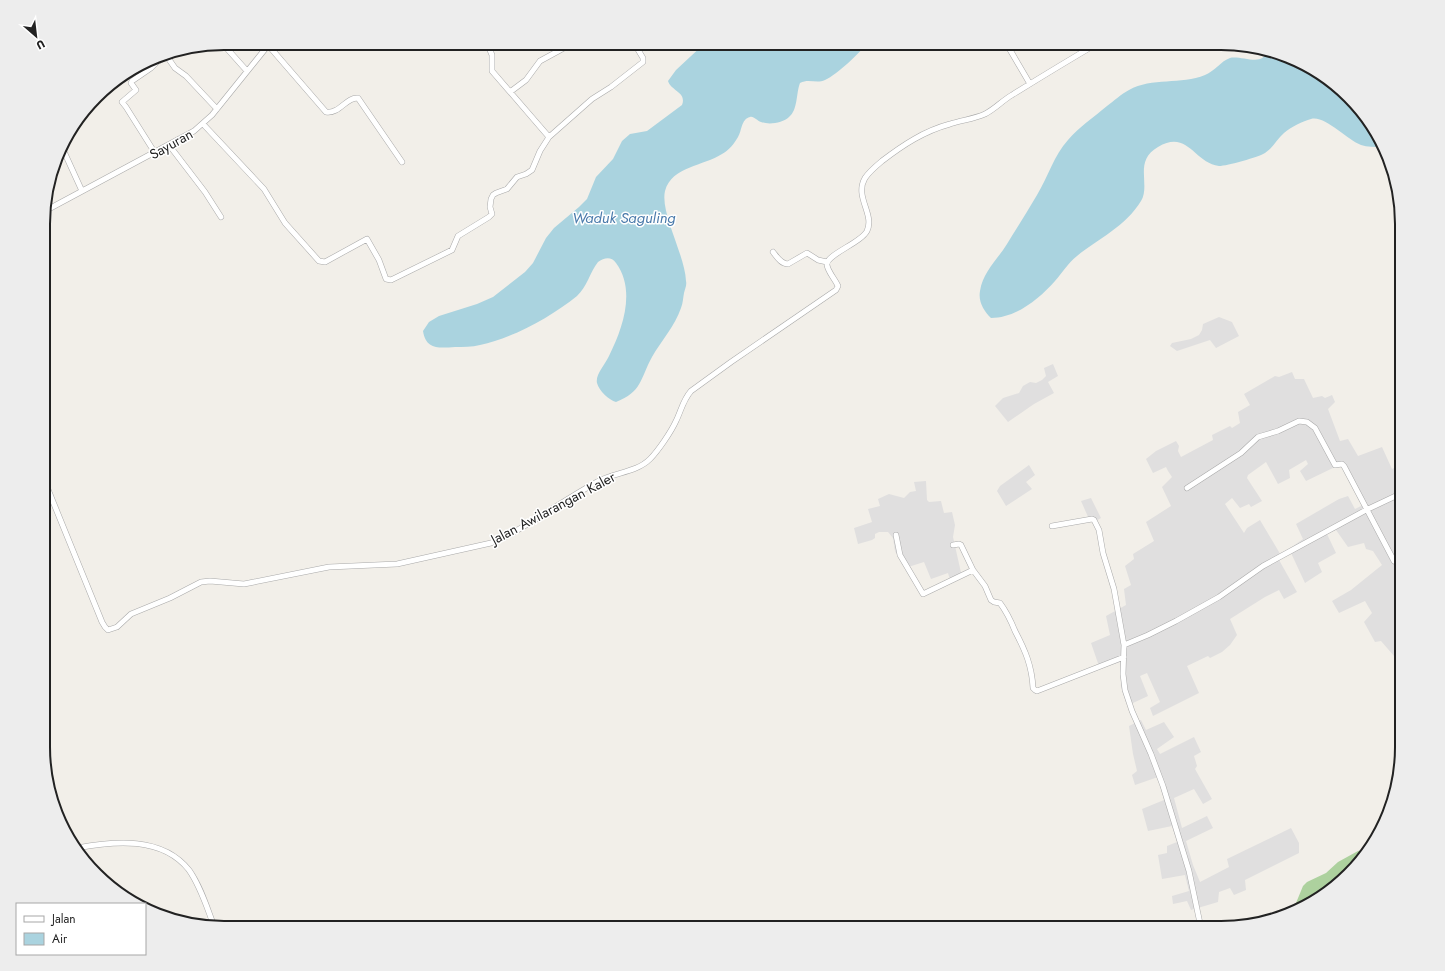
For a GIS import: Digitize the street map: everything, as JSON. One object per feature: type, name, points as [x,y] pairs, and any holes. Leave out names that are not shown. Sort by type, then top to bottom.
[{"type":"street","points":[[228,50],[247,71]]},
{"type":"street","name":"Sayuran","points":[[51,206],[155,153],[194,131],[217,109],[264,50]]},
{"type":"street","points":[[274,50],[326,112],[332,112],[352,99],[358,98],[402,162]]},
{"type":"street","points":[[490,50],[492,55],[492,71],[549,137]]},
{"type":"street","points":[[510,92],[526,80],[540,61],[556,50]]},
{"type":"street","points":[[203,124],[264,189],[285,223],[317,260],[325,262],[367,238],[379,260],[386,279],[391,280],[452,250],[458,236],[489,217],[492,214],[490,207],[493,196],[496,193],[507,189],[517,177],[532,170],[540,151],[549,137],[592,99],[611,87],[643,62],[643,58],[638,50]]},
{"type":"street","points":[[1010,50],[1030,84]]},
{"type":"street","points":[[773,252],[784,264],[788,264],[807,253],[818,260],[827,262],[829,258],[860,239],[867,231],[869,224],[862,195],[862,184],[866,176],[879,164],[916,137],[941,127],[986,113],[1005,99],[1086,50]]},
{"type":"street","points":[[169,59],[175,68],[186,76],[217,109]]},
{"type":"street","points":[[154,65],[132,81],[131,83],[136,90],[122,102],[155,153]]},
{"type":"street","points":[[169,145],[205,192],[221,217]]},
{"type":"street","points":[[65,154],[82,191]]},
{"type":"street","name":"Jalan Awilarangan Kaler","points":[[50,496],[104,627],[108,630],[117,627],[131,614],[170,598],[201,582],[210,581],[244,584],[329,567],[397,564],[491,543],[520,529],[598,481],[645,464],[652,457],[670,431],[686,396],[691,391],[836,290],[838,286],[827,266],[827,262]]},
{"type":"street","points":[[1187,488],[1241,453],[1258,437],[1278,431],[1299,421],[1303,421],[1315,428],[1335,465],[1342,464],[1344,466],[1366,510],[1395,562]]},
{"type":"street","points":[[1124,645],[1176,621],[1219,597],[1263,566],[1366,510],[1395,496]]},
{"type":"street","points":[[1052,526],[1092,519],[1099,530],[1103,553],[1114,589],[1124,645],[1125,690],[1132,711],[1163,786],[1189,871],[1200,921]]},
{"type":"street","points":[[896,535],[899,552],[924,594],[974,570]]},
{"type":"street","points":[[953,545],[961,545],[974,570],[983,582],[991,600],[1000,603],[1009,617],[1025,650],[1031,667],[1033,688],[1035,690],[1037,691],[1124,657]]},
{"type":"street","points":[[81,847],[104,843],[129,842],[161,850],[177,859],[188,870],[199,889],[212,921]]},
{"type":"shaded area","points":[[1219,317],[1232,322],[1239,336],[1216,348],[1210,340],[1177,351],[1170,346],[1172,343],[1191,339],[1199,335],[1203,324]]},
{"type":"shaded area","points":[[1053,364],[1058,376],[1048,382],[1054,393],[1034,404],[1008,422],[995,406],[1003,398],[1019,393],[1023,386],[1030,382],[1036,383],[1042,380],[1046,376],[1044,368]]},
{"type":"shaded area","points":[[1292,372],[1295,379],[1304,379],[1313,398],[1322,396],[1325,398],[1332,395],[1335,402],[1328,409],[1340,441],[1348,439],[1358,456],[1382,447],[1392,469],[1395,468],[1395,656],[1381,641],[1375,642],[1364,622],[1372,613],[1365,601],[1339,613],[1332,601],[1351,590],[1382,565],[1373,551],[1366,549],[1364,543],[1348,547],[1336,530],[1327,534],[1336,553],[1318,563],[1322,572],[1305,583],[1289,549],[1303,539],[1296,524],[1339,499],[1348,496],[1355,509],[1363,505],[1342,466],[1335,467],[1306,481],[1300,471],[1308,464],[1306,460],[1289,470],[1290,478],[1278,484],[1266,462],[1248,475],[1247,478],[1262,501],[1251,507],[1249,504],[1240,508],[1232,498],[1225,504],[1244,533],[1247,528],[1260,520],[1279,552],[1281,558],[1279,560],[1297,592],[1284,599],[1279,590],[1230,619],[1237,635],[1230,645],[1222,652],[1210,658],[1208,656],[1187,666],[1199,693],[1153,716],[1150,708],[1160,702],[1147,673],[1140,676],[1148,696],[1133,703],[1126,702],[1121,687],[1120,662],[1100,669],[1091,643],[1110,635],[1106,616],[1126,605],[1124,589],[1131,585],[1125,566],[1134,559],[1133,554],[1154,541],[1146,522],[1171,506],[1162,487],[1172,477],[1166,467],[1153,473],[1146,459],[1156,451],[1176,441],[1179,446],[1178,451],[1181,457],[1213,440],[1212,435],[1230,426],[1232,428],[1240,423],[1238,412],[1250,405],[1244,394],[1275,376],[1279,377]]},
{"type":"shaded area","points":[[1029,465],[1035,475],[1026,482],[1032,489],[1006,506],[997,491],[1000,486]]},
{"type":"shaded area","points":[[926,481],[927,500],[929,502],[941,501],[944,513],[952,512],[955,525],[953,537],[962,577],[951,583],[948,573],[931,579],[924,562],[905,568],[895,551],[893,538],[888,532],[879,532],[875,534],[875,538],[872,540],[858,544],[854,528],[872,522],[868,509],[880,506],[878,499],[889,494],[904,498],[910,492],[916,491],[914,482]]},
{"type":"shaded area","points":[[1091,498],[1101,518],[1096,521],[1089,519],[1081,501]]},
{"type":"shaded area","points":[[1141,720],[1146,730],[1164,722],[1174,737],[1157,749],[1160,754],[1194,737],[1201,752],[1194,756],[1197,766],[1195,769],[1212,799],[1203,804],[1194,789],[1174,798],[1182,828],[1207,816],[1213,828],[1186,841],[1200,882],[1229,867],[1227,859],[1291,828],[1299,843],[1299,853],[1245,880],[1246,890],[1234,895],[1230,888],[1219,892],[1218,902],[1191,910],[1187,901],[1173,904],[1172,896],[1189,891],[1185,875],[1162,879],[1158,855],[1167,853],[1167,846],[1177,842],[1172,826],[1148,831],[1142,809],[1164,800],[1158,777],[1135,785],[1132,775],[1137,771],[1129,726]]},
{"type":"green space","points":[[1361,850],[1336,878],[1318,892],[1290,907],[1296,903],[1303,886],[1307,882],[1326,873],[1338,862]]},
{"type":"water","name":"Waduk Saguling","points":[[697,50],[862,50],[836,73],[825,80],[806,81],[800,83],[794,110],[786,119],[776,123],[764,123],[753,117],[747,118],[743,123],[736,140],[727,151],[715,158],[681,171],[674,176],[669,183],[665,191],[664,200],[669,222],[682,259],[685,271],[686,286],[682,304],[672,327],[652,357],[636,389],[631,394],[616,402],[605,395],[597,383],[599,373],[609,356],[619,333],[625,309],[625,285],[622,274],[612,259],[603,259],[598,262],[577,296],[556,312],[531,326],[493,342],[474,346],[444,348],[430,345],[427,342],[423,331],[429,322],[439,316],[477,304],[493,297],[525,272],[533,263],[546,238],[554,228],[587,199],[596,177],[613,159],[622,141],[630,134],[647,131],[682,105],[683,101],[681,94],[672,87],[668,81],[676,70]]},
{"type":"water","points":[[1264,55],[1277,59],[1318,79],[1336,93],[1352,109],[1366,127],[1377,147],[1361,145],[1329,124],[1317,119],[1311,119],[1297,124],[1284,133],[1268,151],[1262,155],[1223,166],[1210,164],[1184,144],[1177,142],[1168,143],[1158,147],[1146,159],[1144,166],[1144,195],[1128,218],[1074,259],[1049,288],[1034,301],[1009,315],[991,318],[984,309],[980,299],[980,291],[984,278],[1007,244],[1041,188],[1059,152],[1077,131],[1120,96],[1138,86],[1157,82],[1196,78],[1209,73],[1230,58],[1257,60]]}]
